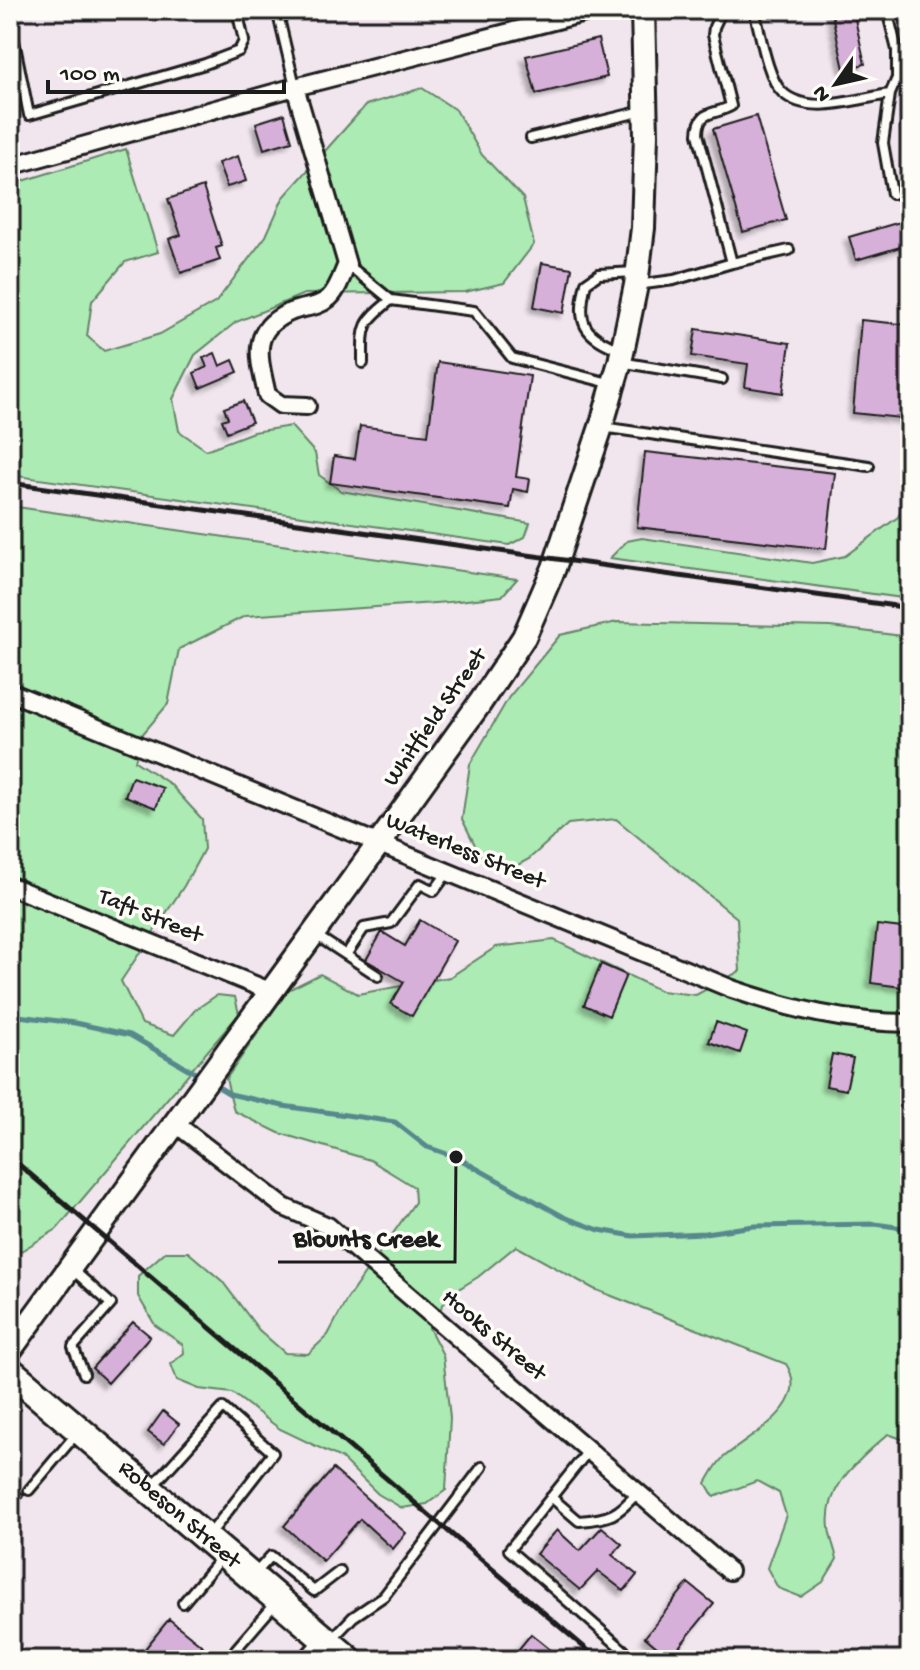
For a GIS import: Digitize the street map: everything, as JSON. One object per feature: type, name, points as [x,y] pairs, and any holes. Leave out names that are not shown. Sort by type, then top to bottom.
[{"type":"main road","name":"Whitfield Street","points":[[10,1350],[314,934],[524,637],[554,568],[601,427],[621,356],[637,279],[643,228],[643,10]]},
{"type":"main road","name":"Robeson Street","points":[[10,1371],[349,1660]]},
{"type":"street","points":[[10,166],[295,87],[596,10]]},
{"type":"street","points":[[295,87],[347,264],[332,295],[315,307],[288,313],[265,330],[257,352],[267,395],[281,405],[307,406]]},
{"type":"street","name":"Waterless Street","points":[[10,692],[732,989],[773,1003],[854,1020],[910,1023]]},
{"type":"street","name":"Taft Street","points":[[10,886],[272,992]]},
{"type":"street","name":"Hooks Street","points":[[176,1124],[284,1207],[328,1226],[729,1571]]},
{"type":"lane","points":[[10,21],[29,115],[205,64],[239,51],[244,41],[237,10]]},
{"type":"lane","points":[[277,10],[295,87]]},
{"type":"lane","points":[[722,10],[713,35],[731,106],[704,115],[698,123],[698,134],[732,263]]},
{"type":"lane","points":[[754,10],[773,78],[781,91],[794,99],[815,105],[890,94]]},
{"type":"lane","points":[[887,10],[897,50],[897,78],[890,94],[883,143],[892,194]]},
{"type":"lane","points":[[531,138],[645,110]]},
{"type":"lane","points":[[722,379],[621,356],[600,342],[583,324],[580,307],[586,283],[599,274],[674,280],[789,250]]},
{"type":"lane","points":[[347,264],[391,300],[474,311],[512,358],[613,384]]},
{"type":"lane","points":[[363,363],[363,327],[374,313],[391,300]]},
{"type":"lane","points":[[601,427],[869,466]]},
{"type":"lane","points":[[346,955],[364,928],[391,923],[420,884],[434,891],[449,871]]},
{"type":"lane","points":[[314,934],[378,976]]},
{"type":"lane","points":[[70,1267],[111,1304],[73,1347],[84,1374]]},
{"type":"lane","points":[[150,1490],[223,1408],[273,1453],[183,1603]]},
{"type":"lane","points":[[29,1490],[79,1430]]},
{"type":"lane","points":[[589,1450],[509,1550],[635,1660]]},
{"type":"lane","points":[[301,1660],[384,1596],[482,1467]]},
{"type":"lane","points":[[551,1497],[579,1521],[603,1519],[621,1511],[638,1492]]},
{"type":"lane","points":[[252,1577],[271,1556],[314,1591],[340,1571]]},
{"type":"lane","points":[[236,1649],[279,1600]]},
{"type":"green space","points":[[422,88],[456,110],[482,155],[523,198],[534,244],[504,283],[465,292],[304,294],[236,322],[195,355],[173,399],[179,431],[206,450],[253,432],[291,426],[315,453],[319,475],[341,491],[530,523],[525,537],[509,545],[10,475],[10,185],[126,149],[158,252],[125,262],[92,301],[87,336],[104,351],[160,334],[216,302],[266,236],[283,198],[366,105]]},
{"type":"green space","points":[[910,487],[910,599],[610,558],[627,541],[642,538],[812,563],[845,556],[898,517]]},
{"type":"green space","points":[[10,506],[517,579],[502,596],[245,616],[179,649],[168,704],[141,736],[135,761],[170,784],[202,819],[204,849],[184,886],[121,981],[142,1024],[174,1035],[195,1010],[217,995],[235,997],[239,1014],[57,1229],[21,1251],[10,1248]]},
{"type":"green space","points":[[617,622],[830,627],[910,637],[910,1442],[888,1434],[838,1486],[829,1513],[837,1559],[823,1582],[801,1597],[778,1588],[767,1568],[786,1515],[779,1493],[757,1481],[714,1497],[706,1483],[721,1460],[762,1429],[785,1406],[791,1393],[792,1379],[786,1364],[594,1289],[516,1246],[478,1277],[449,1295],[429,1328],[443,1355],[450,1418],[446,1490],[427,1504],[402,1508],[378,1494],[341,1458],[280,1429],[232,1393],[199,1389],[177,1380],[171,1364],[184,1353],[183,1345],[155,1325],[138,1296],[138,1276],[165,1252],[188,1252],[222,1281],[259,1330],[285,1353],[308,1354],[328,1335],[347,1299],[415,1202],[414,1187],[370,1160],[279,1133],[234,1111],[226,1079],[288,990],[320,974],[358,994],[450,977],[496,947],[554,940],[661,991],[696,995],[740,971],[737,918],[616,819],[568,824],[529,859],[505,872],[481,857],[462,819],[470,764],[509,697],[560,635]]},
{"type":"building","points":[[831,10],[853,10],[865,64],[844,69]]},
{"type":"building","points":[[598,39],[607,77],[536,94],[526,56]]},
{"type":"building","points":[[284,114],[292,141],[264,149],[256,123]]},
{"type":"building","points":[[756,116],[786,220],[743,232],[713,129]]},
{"type":"building","points":[[238,156],[246,181],[227,187],[218,163]]},
{"type":"building","points":[[203,187],[222,246],[216,248],[220,260],[181,273],[169,239],[181,235],[168,199]]},
{"type":"building","points":[[900,222],[907,245],[856,260],[849,237]]},
{"type":"building","points":[[542,263],[572,268],[564,313],[534,307]]},
{"type":"building","points":[[861,320],[910,325],[910,419],[853,413]]},
{"type":"building","points":[[696,329],[790,343],[783,393],[745,387],[748,364],[692,356]]},
{"type":"building","points":[[215,353],[220,366],[233,360],[238,372],[200,388],[194,373],[207,367],[203,358]]},
{"type":"building","points":[[438,362],[530,376],[516,477],[530,479],[528,492],[513,489],[510,508],[330,483],[334,456],[355,459],[360,426],[428,435]]},
{"type":"building","points":[[243,401],[252,422],[227,432],[222,420],[228,418],[224,408]]},
{"type":"building","points":[[645,452],[835,473],[826,549],[637,527]]},
{"type":"building","points":[[132,777],[163,788],[156,808],[125,796]]},
{"type":"building","points":[[420,920],[455,941],[412,1016],[391,1004],[404,982],[366,960],[382,932],[405,946]]},
{"type":"building","points":[[877,925],[910,929],[910,988],[871,983]]},
{"type":"building","points":[[601,964],[626,975],[609,1016],[584,1005]]},
{"type":"building","points":[[716,1022],[747,1033],[740,1053],[709,1042]]},
{"type":"building","points":[[832,1054],[853,1058],[846,1090],[826,1086]]},
{"type":"building","points":[[133,1322],[150,1336],[108,1383],[92,1368]]},
{"type":"building","points":[[163,1411],[179,1424],[164,1444],[148,1432]]},
{"type":"building","points":[[333,1469],[406,1533],[393,1549],[360,1519],[323,1561],[284,1526]]},
{"type":"building","points":[[10,1483],[24,1495],[10,1513]]},
{"type":"building","points":[[602,1527],[622,1544],[612,1555],[637,1575],[624,1591],[598,1571],[580,1590],[536,1554],[557,1530],[580,1551]]},
{"type":"building","points":[[688,1583],[714,1604],[670,1658],[645,1637]]},
{"type":"building","points":[[169,1619],[220,1660],[136,1660]]},
{"type":"building","points":[[531,1634],[563,1660],[510,1660]]},
{"type":"waterway","points":[[10,1015],[75,1023],[130,1035],[202,1077]]},
{"type":"waterway","points":[[210,1082],[230,1094],[283,1106],[395,1122],[427,1147],[456,1157],[564,1217],[599,1230],[633,1236],[705,1233],[754,1226],[875,1224],[910,1229]]},
{"type":"railway","points":[[10,483],[910,608]]},
{"type":"railway","points":[[10,1157],[599,1660]]},
{"type":"place","name":"Blounts Creek","points":[[456,1157]]}]
